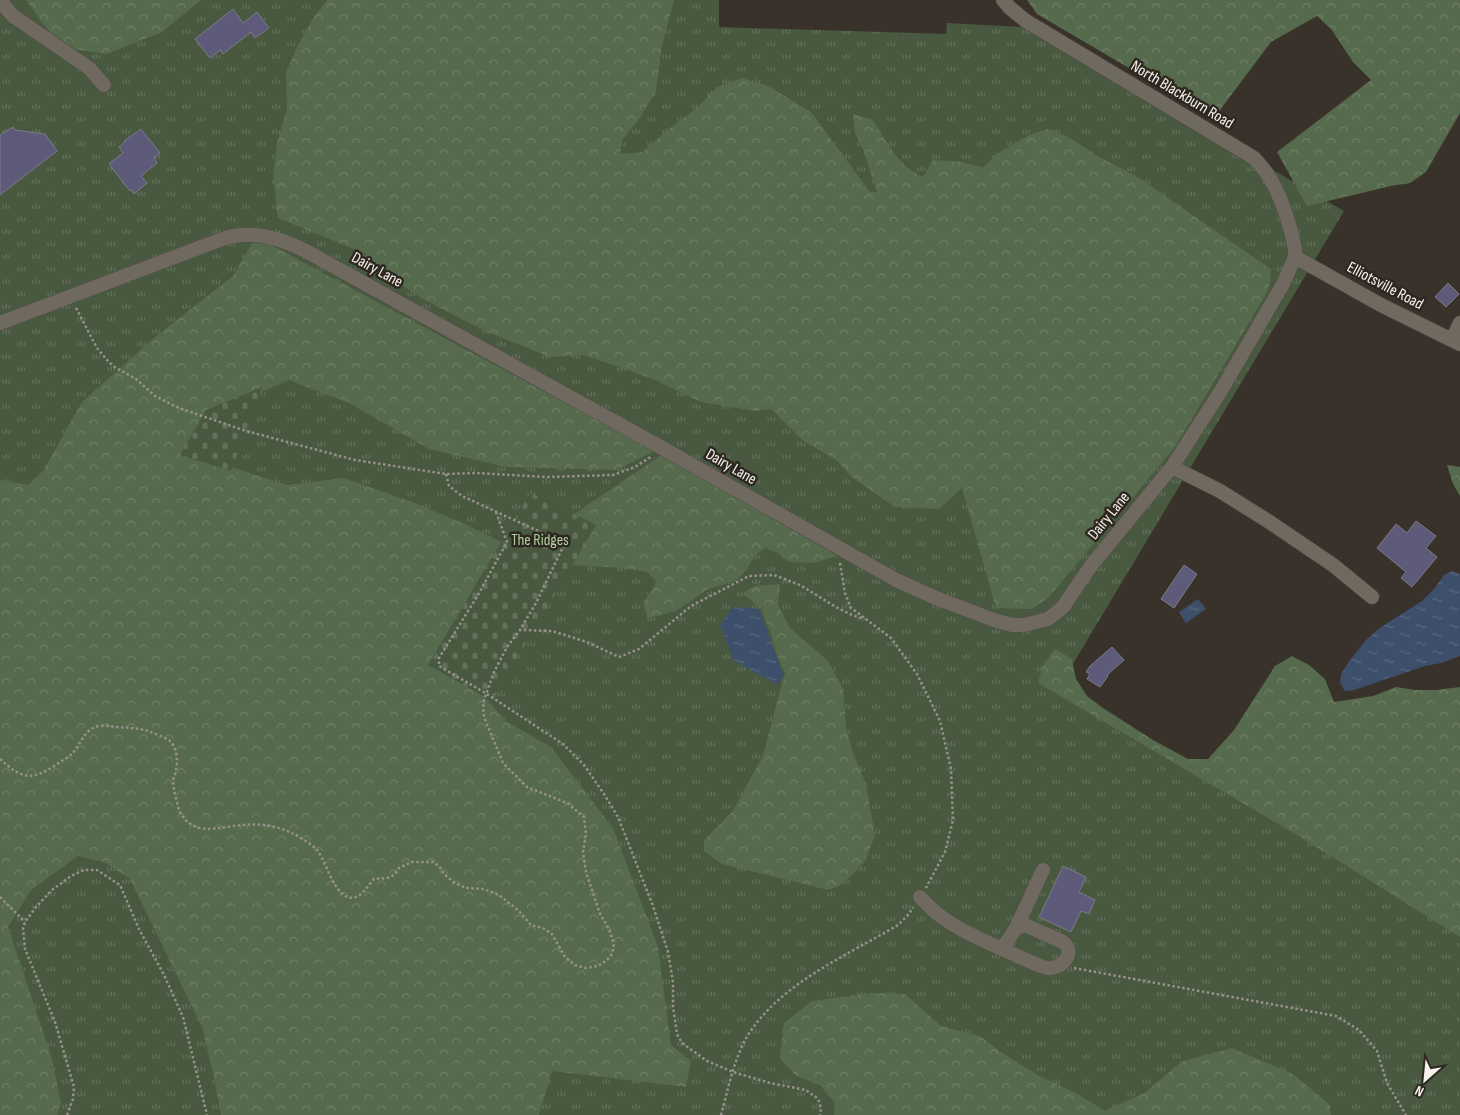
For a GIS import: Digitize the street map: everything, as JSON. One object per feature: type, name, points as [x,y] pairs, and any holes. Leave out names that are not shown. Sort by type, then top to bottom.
[{"type":"street","points":[[2,0],[13,16],[89,68],[104,85]]},
{"type":"street","name":"North Blackburn Road","points":[[1003,0],[1026,21],[1254,158],[1271,180],[1281,202],[1293,240],[1295,256]]},
{"type":"street","name":"Dairy Lane","points":[[0,323],[225,238],[239,234],[279,239],[304,250],[896,580],[970,611],[1012,625],[1024,625],[1052,616],[1063,607],[1090,568],[1172,467],[1222,389],[1283,284],[1295,256]]},
{"type":"street","name":"Elliotsville Road","points":[[1295,256],[1381,305],[1456,342]]},
{"type":"street","points":[[1456,342],[1460,323]]},
{"type":"street","points":[[1172,467],[1220,491],[1268,522],[1333,565],[1372,597]]},
{"type":"street","points":[[1002,949],[1016,928],[1042,870]]},
{"type":"street","points":[[920,897],[944,919],[968,933],[1046,968],[1058,966],[1067,958],[1069,951],[1066,945],[1025,925],[1016,928]]},
{"type":"path","points":[[71,297],[97,348],[113,366],[136,379],[155,396],[178,408],[246,431],[355,460],[446,474],[476,473],[546,477],[613,475],[634,467],[664,449]]},
{"type":"path","points":[[0,759],[20,773],[30,777],[42,774],[72,753],[94,727],[134,727],[150,731],[170,741],[174,749],[177,759],[173,782],[180,813],[191,825],[201,829],[212,829],[244,824],[268,825],[290,832],[317,850],[333,884],[343,895],[352,898],[359,896],[374,879],[387,878],[394,875],[399,868],[412,862],[433,862],[455,883],[466,888],[484,889],[499,895],[531,925],[543,928],[552,934],[565,957],[575,964],[586,968],[598,966],[612,954],[614,944],[609,929],[600,914],[586,872],[583,852],[586,834],[584,817],[567,803],[527,787],[503,763],[484,717],[483,703],[494,672],[507,647],[536,603],[562,549],[560,541],[462,496],[449,486],[446,474]]},
{"type":"path","points":[[496,512],[507,542],[478,595],[439,658],[439,666],[487,694],[563,744],[584,765],[604,794],[618,817],[653,906],[668,952],[677,1034],[682,1043],[707,1061],[733,1072],[770,1083],[806,1090],[819,1101],[820,1115]]},
{"type":"path","points":[[721,1115],[733,1072],[748,1036],[771,1006],[799,983],[898,925],[909,914],[945,852],[953,820],[951,769],[940,722],[917,674],[892,638],[851,608],[845,593],[837,548]]},
{"type":"path","points":[[520,630],[552,631],[587,642],[619,656],[638,648],[691,606],[748,576],[774,575],[800,585],[836,608],[864,619]]},
{"type":"path","points":[[67,1115],[73,1099],[74,1087],[55,1022],[25,949],[23,928],[36,907],[52,890],[71,876],[84,870],[97,870],[120,885],[139,929],[164,975],[183,1017],[207,1115]]},
{"type":"path","points":[[0,897],[25,922]]},
{"type":"path","points":[[1058,966],[1336,1016],[1358,1030],[1377,1051],[1387,1082],[1406,1115]]},
{"type":"green space","name":"The Ridges","points":[[0,0],[719,0],[719,27],[946,34],[947,23],[1025,27],[1344,211],[1058,689],[1460,927],[1460,1115],[0,1115]]},
{"type":"green space","points":[[26,0],[201,0],[162,32],[106,54],[60,47]]},
{"type":"green space","points":[[327,0],[674,0],[662,45],[656,91],[640,118],[622,140],[620,154],[643,152],[670,128],[697,108],[717,87],[742,78],[770,87],[811,112],[870,192],[877,192],[863,149],[855,133],[853,114],[873,120],[900,160],[923,177],[933,160],[963,162],[983,168],[995,155],[1029,135],[1048,129],[1067,136],[1101,158],[1136,176],[1271,269],[1269,289],[1175,447],[1048,598],[1032,609],[996,608],[962,488],[939,509],[895,507],[853,478],[836,460],[802,440],[771,409],[755,411],[701,402],[653,379],[584,355],[550,357],[485,331],[423,299],[382,272],[366,254],[278,218],[273,174],[277,143],[287,109],[286,73],[296,49],[314,17]]},
{"type":"green space","points":[[1027,0],[1460,0],[1460,113],[1426,172],[1410,183],[1307,206],[1277,152],[1371,80],[1353,62],[1331,29],[1317,16],[1271,42],[1214,118],[1037,14]]},
{"type":"green space","points":[[252,243],[271,245],[655,451],[616,470],[506,467],[429,449],[349,403],[289,380],[209,415],[187,453],[287,485],[344,478],[412,502],[465,524],[501,542],[428,665],[484,696],[506,721],[551,747],[613,828],[658,947],[671,1045],[691,1061],[686,1087],[552,1071],[539,1115],[221,1115],[202,1027],[130,879],[104,862],[78,856],[31,890],[8,927],[51,1055],[61,1103],[57,1115],[0,1115],[0,480],[28,485],[43,471],[82,402],[154,338],[233,276]]},
{"type":"green space","points":[[262,387],[231,471],[180,455],[206,410]]},
{"type":"green space","points":[[662,455],[838,556],[813,563],[790,562],[776,552],[765,548],[754,556],[748,568],[736,581],[708,589],[676,611],[648,618],[643,603],[652,591],[656,581],[647,572],[622,568],[572,565],[596,525],[574,514]]},
{"type":"green space","points":[[1447,465],[1460,467],[1460,496],[1453,484]]},
{"type":"green space","points":[[530,493],[596,525],[492,701],[429,665]]},
{"type":"green space","points":[[780,584],[778,605],[790,628],[827,660],[843,688],[846,727],[853,753],[866,784],[875,835],[866,860],[839,886],[828,890],[722,864],[704,851],[704,840],[732,812],[763,756],[785,674],[761,609],[743,593],[754,586]]},
{"type":"green space","points":[[1055,649],[1072,659],[1076,679],[1087,696],[1153,740],[1188,759],[1208,759],[1234,730],[1275,666],[1292,656],[1309,665],[1325,679],[1334,702],[1373,696],[1396,687],[1415,690],[1436,690],[1460,687],[1460,937],[1297,835],[1038,683],[1043,665]]},
{"type":"green space","points":[[872,993],[905,994],[941,1026],[980,1036],[1001,1052],[1041,1077],[1076,1093],[1105,1111],[1146,1092],[1181,1062],[1232,1048],[1293,1074],[1329,1104],[1331,1115],[834,1115],[835,1103],[820,1085],[795,1075],[780,1058],[784,1023],[812,1001]]},
{"type":"water","points":[[1452,571],[1460,574],[1460,656],[1354,690],[1345,691],[1340,683],[1341,674],[1366,640],[1378,629],[1422,601],[1444,575]]},
{"type":"water","points":[[1198,599],[1206,609],[1186,623],[1179,612]]},
{"type":"water","points":[[733,607],[759,609],[783,674],[778,685],[734,661],[720,625]]},
{"type":"building","points":[[233,9],[243,23],[257,12],[269,28],[255,38],[251,32],[223,54],[220,50],[210,58],[195,39]]},
{"type":"building","points":[[13,127],[15,130],[45,134],[57,151],[0,195],[0,135]]},
{"type":"building","points":[[141,129],[160,153],[154,158],[157,163],[141,176],[147,183],[134,194],[109,164],[123,153],[119,147],[124,141]]},
{"type":"building","points":[[1448,283],[1459,294],[1446,307],[1435,297]]},
{"type":"building","points":[[1416,521],[1436,536],[1426,548],[1437,557],[1412,587],[1401,578],[1406,572],[1377,548],[1396,524],[1407,533]]},
{"type":"building","points":[[1184,565],[1197,574],[1174,608],[1161,599]]},
{"type":"building","points":[[1112,647],[1124,660],[1107,675],[1100,687],[1087,679],[1090,674],[1086,672],[1090,666]]},
{"type":"building","points":[[1063,866],[1086,877],[1079,892],[1095,900],[1089,914],[1081,911],[1071,932],[1039,917]]}]
